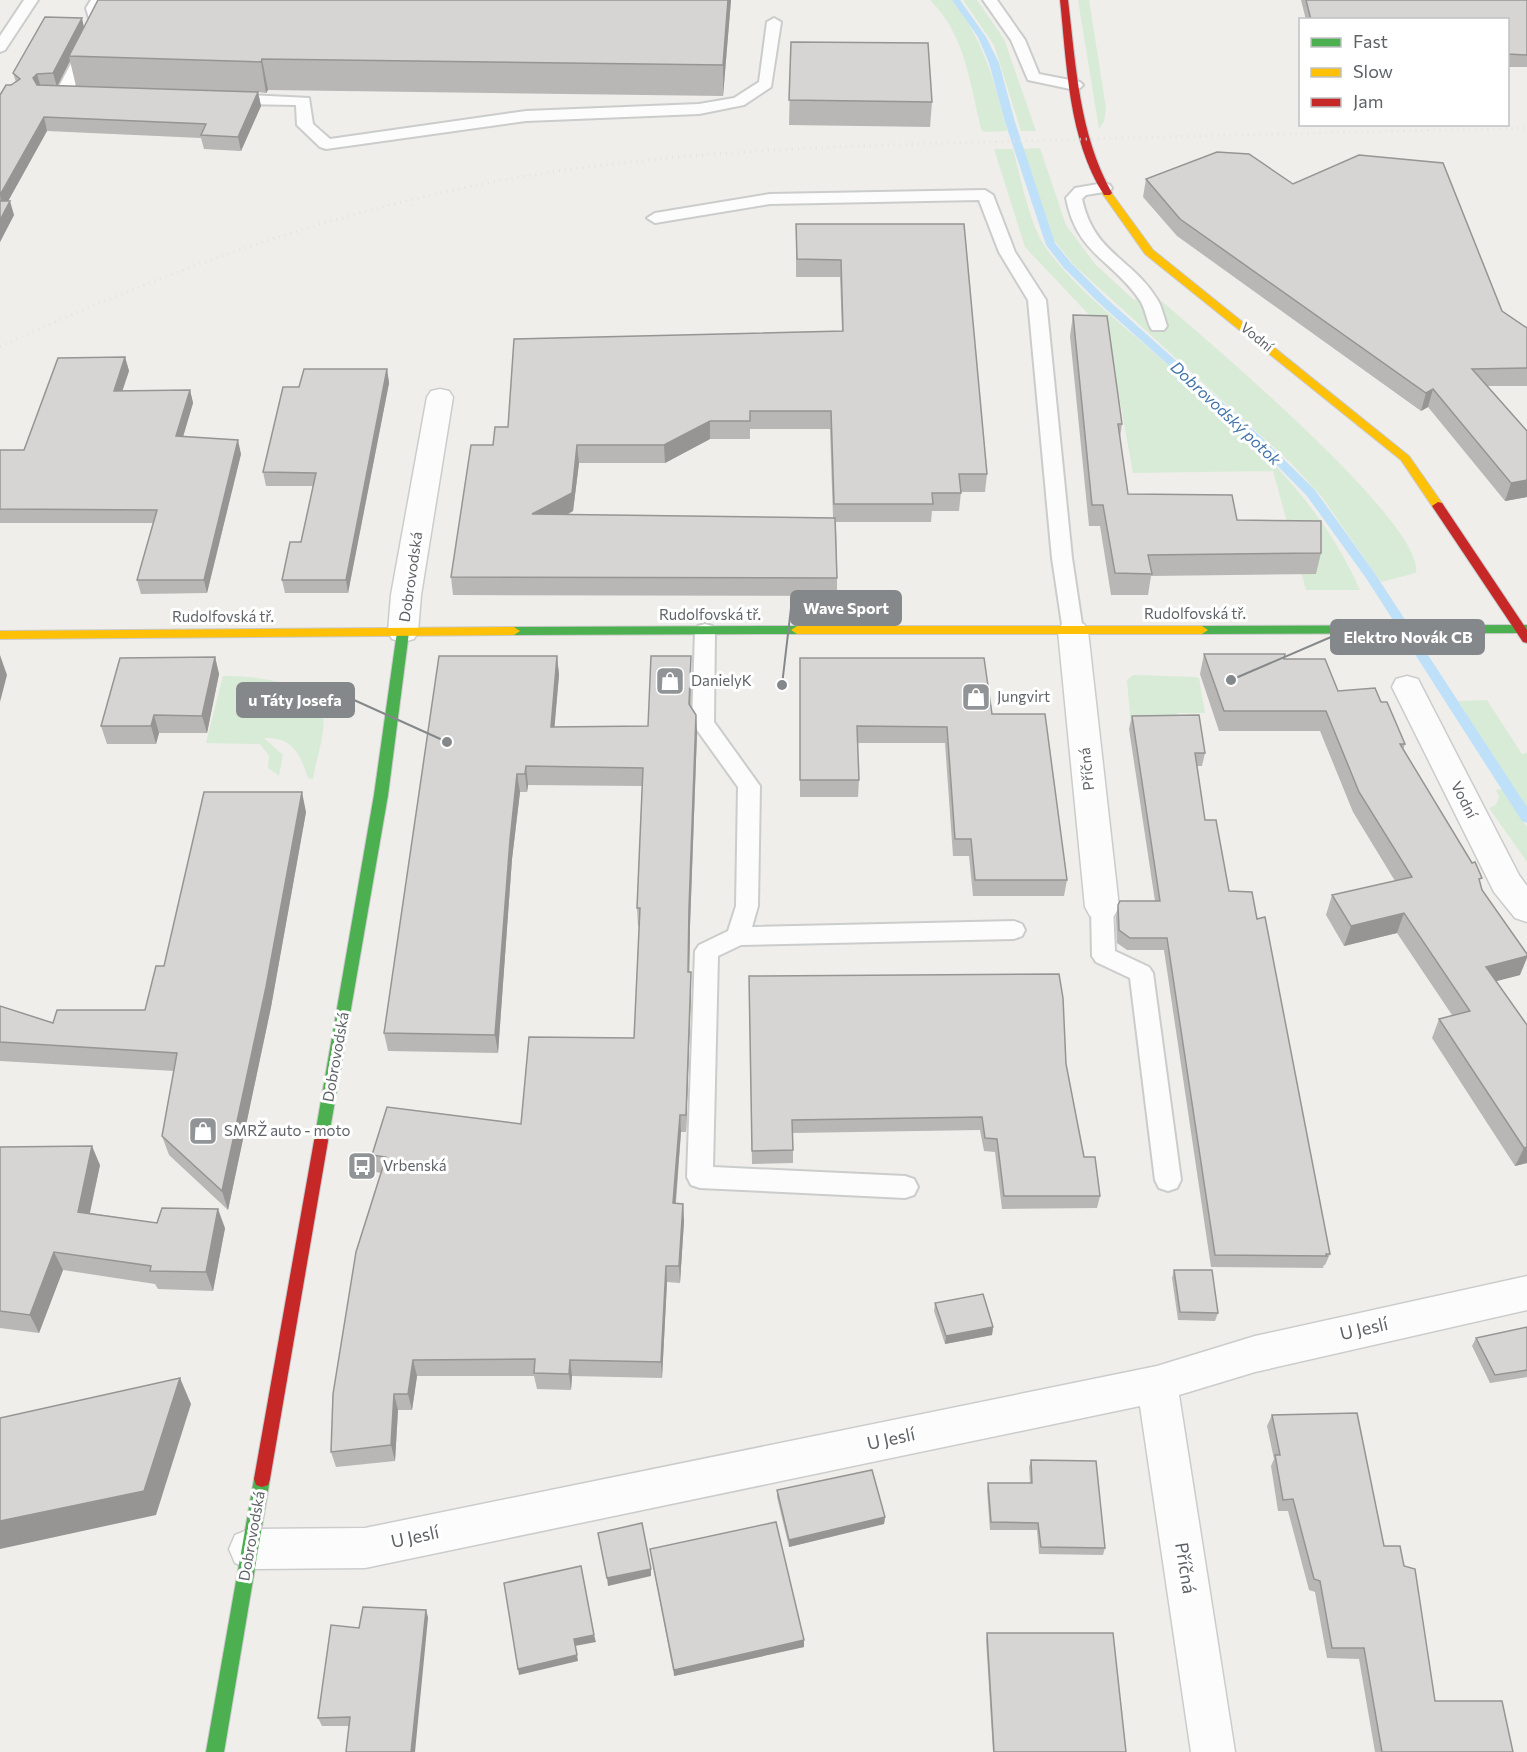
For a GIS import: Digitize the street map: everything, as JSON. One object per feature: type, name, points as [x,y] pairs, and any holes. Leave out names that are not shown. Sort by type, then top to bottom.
[{"type":"main road","name":"Vodní","points":[[1064,0],[1085,140],[1104,188],[1149,252],[1405,458],[1525,632]]},
{"type":"main road","name":"Rudolfovská tř.","points":[[0,635],[705,631],[1452,630],[1525,632]]},
{"type":"main road","name":"Dobrovodská","points":[[215,1752],[381,795],[403,632]]},
{"type":"street","name":"Dobrovodská","points":[[403,632],[406,595],[440,397]]},
{"type":"street","name":"Příčná","points":[[1073,631],[1102,906]]},
{"type":"street","name":"Vodní","points":[[1407,687],[1506,883],[1527,909]]},
{"type":"street","name":"U Jeslí","points":[[250,1549],[366,1548],[1157,1383],[1255,1354],[1527,1293]]},
{"type":"street","name":"Příčná","points":[[1157,1383],[1213,1752]]},
{"type":"lane","points":[[0,47],[31,0]]},
{"type":"lane","points":[[63,94],[98,25],[93,8],[98,0]]},
{"type":"lane","points":[[990,0],[1018,40],[1033,76],[1075,85]]},
{"type":"lane","points":[[212,98],[304,101],[305,125],[326,144],[526,116],[699,109],[739,102],[766,84],[774,22]]},
{"type":"lane","points":[[46,93],[86,95]]},
{"type":"lane","points":[[1104,188],[1081,191],[1074,198],[1076,214],[1097,249],[1147,297],[1158,326]]},
{"type":"lane","points":[[655,218],[770,200],[984,195],[1007,252],[1037,300],[1062,558],[1073,631]]},
{"type":"lane","points":[[705,631],[703,723],[749,786],[747,906],[738,936]]},
{"type":"lane","points":[[1102,906],[1104,956],[1141,973],[1168,1180]]},
{"type":"lane","points":[[905,1187],[700,1177],[707,951],[738,936],[1014,930]]},
{"type":"green space","points":[[930,0],[953,0],[964,16],[987,63],[1007,131],[984,132],[981,129],[959,44],[942,13]]},
{"type":"green space","points":[[963,0],[977,0],[1004,39],[1036,131],[1021,131],[994,45]]},
{"type":"green space","points":[[1078,0],[1089,0],[1106,108],[1104,121],[1099,129]]},
{"type":"green space","points":[[1040,148],[1066,225],[1095,264],[1134,300],[1151,293],[1313,436],[1387,516],[1410,549],[1416,573],[1381,582],[1322,497],[1291,463],[1074,265],[1054,240],[1022,149]]},
{"type":"green space","points":[[994,149],[1013,149],[1035,226],[1046,248],[1057,262],[1092,299],[1206,398],[1266,455],[1319,518],[1360,590],[1306,590],[1273,471],[1133,473],[1108,335],[1025,247]]},
{"type":"green space","points":[[1133,675],[1199,678],[1205,713],[1177,713],[1180,727],[1131,727],[1127,680]]},
{"type":"green space","points":[[223,676],[281,682],[309,694],[318,703],[324,722],[313,779],[308,778],[302,761],[294,749],[282,740],[264,738],[283,755],[279,776],[268,768],[269,756],[260,744],[206,743]]},
{"type":"green space","points":[[1487,700],[1522,754],[1527,753],[1527,808],[1458,701]]},
{"type":"green space","points":[[1502,789],[1527,827],[1527,862],[1489,808],[1496,805],[1499,797],[1496,790]]},
{"type":"building","points":[[98,0],[728,0],[723,65],[262,59],[261,62],[69,56]]},
{"type":"building","points":[[1306,0],[1527,0],[1527,55],[1509,54],[1509,18],[1310,18]]},
{"type":"building","points":[[45,17],[82,18],[53,73],[37,74],[33,78],[37,85],[258,92],[238,137],[201,135],[206,124],[44,117],[0,195],[0,95],[6,85],[11,85],[20,79],[13,73]]},
{"type":"building","points":[[791,42],[928,43],[932,102],[789,100]]},
{"type":"building","points":[[1217,152],[1249,154],[1293,184],[1359,155],[1443,163],[1502,311],[1527,328],[1527,368],[1472,369],[1527,431],[1527,480],[1511,483],[1433,389],[1426,393],[1180,219],[1146,179]]},
{"type":"building","points":[[0,201],[10,201],[0,220]]},
{"type":"building","points":[[796,224],[964,224],[987,474],[959,474],[961,493],[932,493],[933,504],[834,504],[831,411],[750,411],[750,421],[710,421],[664,445],[577,445],[572,493],[532,514],[835,518],[837,578],[451,577],[471,445],[493,445],[495,427],[508,427],[514,339],[843,331],[841,260],[797,259]]},
{"type":"building","points":[[1073,315],[1107,316],[1122,424],[1118,424],[1128,494],[1232,495],[1237,520],[1321,521],[1321,553],[1148,555],[1152,574],[1115,573],[1103,505],[1092,505]]},
{"type":"building","points":[[125,357],[114,391],[190,390],[176,436],[238,440],[204,580],[137,580],[157,510],[0,509],[0,450],[24,450],[58,358]]},
{"type":"building","points":[[304,369],[387,369],[346,580],[282,580],[290,542],[301,542],[316,473],[263,472],[283,387],[299,387]]},
{"type":"building","points":[[1204,654],[1285,654],[1284,659],[1325,659],[1338,691],[1375,688],[1381,702],[1387,702],[1405,744],[1400,744],[1472,863],[1475,862],[1482,878],[1479,879],[1482,890],[1527,954],[1527,956],[1486,967],[1527,1025],[1527,1147],[1524,1148],[1439,1019],[1470,1011],[1404,913],[1351,926],[1332,895],[1412,877],[1359,792],[1326,711],[1224,711]]},
{"type":"building","points":[[439,656],[557,656],[551,727],[648,726],[651,656],[691,656],[689,704],[696,715],[689,908],[688,972],[691,972],[686,1115],[680,1115],[673,1203],[683,1204],[679,1266],[666,1266],[661,1362],[570,1360],[569,1374],[534,1373],[535,1359],[413,1360],[408,1394],[394,1394],[391,1445],[331,1452],[333,1394],[356,1252],[386,1157],[372,1155],[387,1107],[521,1124],[529,1037],[634,1038],[643,768],[526,766],[525,774],[517,774],[495,1035],[384,1033]]},
{"type":"building","points":[[215,657],[202,716],[154,715],[151,726],[101,726],[120,658]]},
{"type":"building","points":[[800,658],[984,658],[992,714],[1045,714],[1067,880],[975,880],[971,839],[955,839],[947,727],[857,726],[859,780],[800,780]]},
{"type":"building","points":[[1199,715],[1205,753],[1195,753],[1205,820],[1216,820],[1229,891],[1252,892],[1257,919],[1265,917],[1330,1254],[1326,1254],[1327,1256],[1215,1255],[1167,938],[1130,938],[1119,930],[1118,905],[1120,901],[1160,901],[1132,716]]},
{"type":"building","points":[[204,792],[302,792],[266,987],[222,1191],[162,1136],[177,1053],[0,1042],[0,1006],[53,1023],[57,1010],[145,1010],[156,966],[164,966]]},
{"type":"building","points":[[1059,974],[1063,998],[1066,1064],[1084,1157],[1095,1157],[1100,1196],[1004,1196],[997,1139],[985,1138],[982,1117],[792,1120],[793,1150],[752,1151],[749,976]]},
{"type":"building","points":[[92,1146],[78,1212],[157,1223],[162,1208],[218,1209],[206,1272],[150,1271],[151,1266],[54,1252],[30,1315],[0,1311],[0,1147]]},
{"type":"building","points":[[1174,1270],[1212,1270],[1218,1313],[1180,1312]]},
{"type":"building","points":[[983,1294],[993,1327],[946,1336],[935,1303]]},
{"type":"building","points":[[1527,1327],[1527,1370],[1495,1375],[1476,1338]]},
{"type":"building","points":[[180,1378],[144,1491],[0,1521],[0,1418]]},
{"type":"building","points":[[1357,1413],[1384,1546],[1400,1546],[1404,1566],[1415,1569],[1435,1701],[1502,1701],[1513,1752],[1382,1752],[1364,1648],[1332,1648],[1320,1581],[1314,1579],[1293,1499],[1283,1500],[1275,1455],[1280,1455],[1272,1415]]},
{"type":"building","points":[[1031,1460],[1096,1461],[1105,1548],[1041,1547],[1038,1523],[991,1522],[988,1483],[1032,1483]]},
{"type":"building","points":[[872,1470],[885,1517],[789,1540],[777,1490]]},
{"type":"building","points":[[776,1522],[804,1640],[674,1670],[650,1549]]},
{"type":"building","points":[[642,1523],[651,1569],[607,1578],[598,1533]]},
{"type":"building","points":[[581,1566],[594,1635],[574,1639],[577,1655],[518,1669],[504,1583]]},
{"type":"building","points":[[363,1607],[426,1610],[411,1752],[346,1752],[350,1717],[318,1718],[331,1625],[359,1628]]},
{"type":"building","points":[[987,1633],[1113,1633],[1126,1752],[994,1752]]},
{"type":"waterway","name":"Dobrovodský potok","points":[[956,0],[982,37],[994,63],[1010,122],[1050,243],[1068,266],[1102,300],[1253,435],[1311,493],[1370,575],[1527,818]]},
{"type":"railway","points":[[0,347],[127,292],[192,267],[324,223],[458,189],[588,167],[710,154],[833,147],[1527,128]]},
{"type":"traffic: fast","points":[[1202,630],[1527,629]]},
{"type":"traffic: fast","points":[[514,631],[797,630]]},
{"type":"traffic: fast","points":[[321,1141],[381,795],[403,632]]},
{"type":"traffic: fast","points":[[215,1752],[262,1479]]},
{"type":"traffic: slow","points":[[1107,193],[1149,252],[1405,458],[1438,506]]},
{"type":"traffic: slow","points":[[797,630],[1202,630]]},
{"type":"traffic: slow","points":[[0,635],[514,631]]},
{"type":"traffic: jam","points":[[1064,0],[1072,73],[1081,126],[1096,174],[1107,193]]},
{"type":"traffic: jam","points":[[1438,506],[1527,639]]},
{"type":"traffic: jam","points":[[262,1479],[321,1141]]},
{"type":"place","name":"Elektro Novák CB","points":[[1231,680]]},
{"type":"place","name":"DanielyK","points":[[670,681]]},
{"type":"place","name":"Wave Sport","points":[[782,685]]},
{"type":"place","name":"Jungvirt","points":[[976,697]]},
{"type":"place","name":"u Táty Josefa","points":[[447,742]]},
{"type":"place","name":"SMRŽ auto - moto","points":[[203,1131]]},
{"type":"place","name":"Vrbenská","points":[[362,1166]]}]
